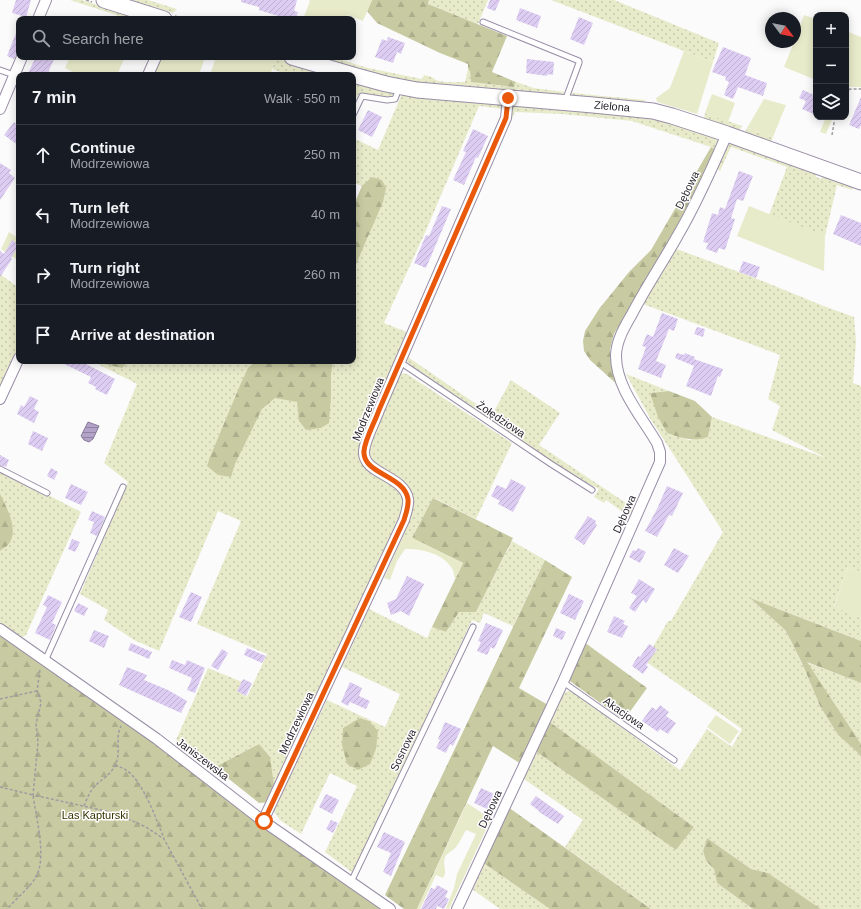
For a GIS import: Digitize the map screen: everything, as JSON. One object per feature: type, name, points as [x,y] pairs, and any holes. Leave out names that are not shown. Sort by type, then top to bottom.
[{"type":"street","points":[[39,16],[46,0]]},
{"type":"street","points":[[104,0],[155,16]]},
{"type":"street","points":[[0,109],[21,60]]},
{"type":"street","points":[[149,72],[155,60]]},
{"type":"street","name":"Zielona","points":[[302,60],[343,72]]},
{"type":"street","name":"Zielona","points":[[356,76],[417,90],[654,111],[727,134],[861,182]]},
{"type":"street","name":"Modrzewiowa","points":[[264,821],[404,520],[408,507],[406,493],[402,487],[393,480],[369,465],[365,459],[364,450],[379,410],[506,118],[508,98]]},
{"type":"street","name":"Dębowa","points":[[457,909],[563,682],[660,462],[660,452],[657,443],[627,394],[620,375],[616,356],[620,337],[643,292],[679,235],[727,134]]},
{"type":"street","points":[[0,399],[16,364]]},
{"type":"street","name":"Janiszewska","points":[[0,629],[157,739],[264,821],[390,909]]},
{"type":"lane","points":[[483,22],[579,61],[564,102]]},
{"type":"lane","points":[[0,70],[14,75]]},
{"type":"lane","points":[[356,109],[362,96],[388,100],[395,99],[399,87]]},
{"type":"lane","name":"Żołędziowa","points":[[400,362],[592,490]]},
{"type":"lane","points":[[0,469],[47,493]]},
{"type":"lane","points":[[44,660],[123,486]]},
{"type":"lane","name":"Sosnowa","points":[[351,882],[473,627]]},
{"type":"lane","name":"Akacjowa","points":[[563,682],[674,760]]},
{"type":"path","points":[[849,91],[861,89]]},
{"type":"path","points":[[832,135],[834,120]]},
{"type":"path","points":[[6,909],[36,878],[42,854],[34,795],[38,742],[36,724],[41,703],[36,691],[44,660]]},
{"type":"path","points":[[0,699],[36,691]]},
{"type":"path","points":[[84,806],[94,787],[107,776],[115,765],[119,755],[118,737],[120,728],[126,718]]},
{"type":"path","points":[[115,765],[127,771],[137,781],[151,806],[164,839],[202,909]]},
{"type":"path","points":[[0,787],[115,813],[146,827],[164,839]]},
{"type":"green space","points":[[70,0],[82,0],[132,16],[119,16]]},
{"type":"green space","points":[[131,0],[148,0],[177,9],[173,13]]},
{"type":"green space","points":[[309,0],[372,0],[363,21],[356,18],[356,16],[348,15],[304,16],[310,1]]},
{"type":"green space","points":[[372,0],[429,0],[428,4],[507,36],[492,72],[516,82],[514,87],[471,82],[468,64],[440,53],[377,23],[367,11]]},
{"type":"green space","points":[[429,0],[488,0],[478,24],[428,4]]},
{"type":"green space","points":[[551,0],[614,0],[719,43],[713,62]]},
{"type":"green space","points":[[804,15],[813,18],[813,79],[784,67],[792,48],[801,48],[801,23]]},
{"type":"green space","points":[[849,32],[861,37],[861,87],[849,87]]},
{"type":"green space","points":[[684,51],[713,62],[697,114],[657,102],[656,98],[670,88]]},
{"type":"green space","points":[[69,60],[124,60],[118,72],[73,72],[65,68]]},
{"type":"green space","points":[[161,60],[204,60],[200,72],[155,72]]},
{"type":"green space","points":[[215,60],[275,61],[271,72],[211,72]]},
{"type":"green space","points":[[272,60],[282,60],[321,72],[280,72],[272,69],[275,61]]},
{"type":"green space","points":[[327,60],[342,60],[368,68],[422,79],[424,75],[446,82],[465,82],[468,69],[470,71],[471,82],[514,87],[516,82],[534,88],[564,92],[563,95],[394,79]]},
{"type":"green space","points":[[356,83],[392,92],[394,94],[391,97],[358,94],[356,99]]},
{"type":"green space","points":[[405,93],[501,103],[502,109],[479,106],[427,228],[384,323],[409,333],[362,445],[359,461],[367,452],[400,373],[407,374],[512,443],[476,519],[434,498],[412,538],[404,535],[392,539],[270,802],[259,744],[217,766],[220,772],[213,770],[176,740],[208,668],[242,682],[237,691],[247,697],[267,654],[197,624],[241,521],[218,511],[159,651],[134,640],[104,620],[108,610],[80,594],[128,482],[104,463],[137,384],[98,364],[122,368],[126,364],[356,364],[356,200],[362,186],[356,183],[356,139],[378,150],[401,96]]},
{"type":"green space","points":[[572,93],[645,100],[645,103],[571,96]]},
{"type":"green space","points":[[712,94],[735,103],[728,122],[705,113]]},
{"type":"green space","points":[[764,99],[786,105],[773,137],[747,128]]},
{"type":"green space","points":[[513,105],[645,115],[717,136],[719,141],[716,150],[711,147],[632,121],[562,114],[515,112],[502,141]]},
{"type":"green space","points":[[705,113],[742,126],[739,131],[704,118]]},
{"type":"green space","points":[[825,120],[832,120],[826,134],[820,132]]},
{"type":"green space","points":[[747,128],[773,137],[771,142],[745,133]]},
{"type":"green space","points":[[732,142],[817,173],[816,177],[821,179],[823,174],[854,184],[852,190],[837,185],[825,236],[769,215],[787,167],[731,147],[720,171],[717,168],[729,144]]},
{"type":"green space","points":[[711,147],[716,150],[676,229],[614,334],[610,349],[611,360],[621,388],[590,360],[584,351],[583,341],[585,331],[599,309],[629,272],[651,250]]},
{"type":"green space","points":[[372,177],[382,180],[386,188],[383,202],[356,264],[356,200],[362,186]]},
{"type":"green space","points":[[749,206],[825,236],[824,271],[737,236]]},
{"type":"green space","points":[[9,232],[16,237],[16,259],[1,249]]},
{"type":"green space","points":[[674,248],[854,317],[856,342],[853,383],[861,386],[861,572],[848,567],[834,606],[861,618],[861,641],[751,599],[786,631],[802,663],[820,706],[838,735],[861,757],[861,909],[821,909],[768,873],[751,869],[707,838],[703,851],[706,861],[714,869],[717,883],[753,909],[651,909],[565,847],[583,820],[521,777],[534,750],[676,850],[694,827],[547,720],[563,694],[570,690],[680,770],[707,729],[732,747],[742,729],[645,661],[668,621],[671,621],[723,532],[650,418],[626,374],[669,391],[650,393],[667,433],[689,440],[708,437],[712,417],[826,458],[772,430],[780,406],[768,399],[780,355],[643,304]]},
{"type":"green space","points":[[0,274],[16,286],[16,354],[0,389]]},
{"type":"green space","points":[[408,357],[492,415],[511,380],[560,413],[539,445],[635,509],[630,517],[606,500],[604,503],[594,497],[599,489],[568,473],[409,365],[407,361]]},
{"type":"green space","points":[[104,364],[126,364],[122,368]]},
{"type":"green space","points":[[253,364],[333,364],[329,423],[321,428],[306,430],[299,421],[297,402],[275,398],[262,409],[235,464],[231,477],[218,475],[207,466],[248,368]]},
{"type":"green space","points":[[669,391],[695,401],[712,417],[708,437],[692,439],[667,433],[658,417],[650,393]]},
{"type":"green space","points":[[0,470],[81,512],[26,635],[21,638],[0,624]]},
{"type":"green space","points":[[0,494],[13,526],[13,533],[8,545],[0,551]]},
{"type":"green space","points":[[433,498],[513,538],[476,612],[459,612],[446,632],[432,627],[463,563],[412,538]]},
{"type":"green space","points":[[404,534],[463,563],[455,579],[453,570],[449,564],[439,556],[425,551],[411,549],[405,549],[397,561],[390,580],[384,578]]},
{"type":"green space","points":[[512,541],[545,560],[513,626],[484,613],[480,623],[472,620],[353,873],[325,852],[357,786],[330,773],[301,834],[281,821],[273,811],[327,700],[385,727],[400,694],[342,667],[369,609],[427,638],[432,627],[446,632],[459,612],[476,612]]},
{"type":"green space","points":[[545,560],[572,577],[519,688],[548,705],[521,764],[493,746],[417,909],[404,909],[385,895]]},
{"type":"green space","points":[[848,567],[861,572],[861,618],[834,607]]},
{"type":"green space","points":[[750,598],[861,641],[861,683],[807,662],[861,744],[861,757],[838,735],[820,706],[802,663],[786,631]]},
{"type":"green space","name":"Las Kapturski","points":[[0,633],[387,909],[0,909]]},
{"type":"green space","points":[[584,642],[647,688],[624,720],[567,679]]},
{"type":"green space","points":[[806,662],[861,683],[861,744],[860,743]]},
{"type":"green space","points":[[716,715],[739,731],[730,744],[707,727]]},
{"type":"green space","points":[[360,718],[369,721],[378,731],[376,749],[370,764],[358,770],[347,764],[342,745],[343,728]]},
{"type":"green space","points":[[547,720],[694,827],[676,850],[534,750]]},
{"type":"green space","points":[[259,744],[270,757],[274,785],[270,802],[259,803],[220,772],[217,766]]},
{"type":"green space","points":[[467,803],[491,819],[449,909],[446,908],[454,888],[457,874],[476,834],[466,830],[456,847],[445,857],[445,873],[443,878],[436,875],[420,909],[417,909]]},
{"type":"green space","points":[[508,807],[651,909],[550,909],[482,862]]},
{"type":"green space","points":[[707,838],[751,869],[768,873],[821,909],[753,909],[717,883],[714,869],[706,861],[703,851]]},
{"type":"green space","points":[[482,862],[550,909],[500,909],[472,889]]},
{"type":"shaded area","points":[[88,422],[99,426],[93,439],[89,442],[84,440],[81,436]]},
{"type":"building","points":[[16,0],[31,0],[26,16],[12,13]]},
{"type":"building","points":[[241,0],[297,0],[294,11],[298,12],[296,16],[278,16],[259,10],[259,7],[241,2]]},
{"type":"building","points":[[490,0],[500,0],[495,11],[487,8]]},
{"type":"building","points":[[520,8],[541,16],[537,28],[516,20]]},
{"type":"building","points":[[579,17],[593,23],[584,45],[570,39]]},
{"type":"building","points":[[16,33],[16,55],[14,59],[7,56]]},
{"type":"building","points":[[388,37],[405,43],[401,54],[397,52],[393,63],[375,57],[382,39],[387,41]]},
{"type":"building","points":[[723,47],[751,58],[745,75],[767,83],[763,96],[738,87],[733,99],[724,95],[729,82],[725,80],[726,77],[712,72]]},
{"type":"building","points":[[527,59],[554,62],[553,75],[548,74],[547,76],[526,73]]},
{"type":"building","points":[[34,60],[54,60],[48,72],[28,72]]},
{"type":"building","points":[[803,90],[813,95],[813,114],[802,109],[806,101],[799,98]]},
{"type":"building","points":[[861,97],[861,125],[859,129],[849,125]]},
{"type":"building","points":[[368,110],[382,117],[372,137],[358,130]]},
{"type":"building","points":[[14,122],[16,124],[16,144],[4,135]]},
{"type":"building","points":[[473,129],[488,136],[478,158],[476,157],[464,185],[453,180],[466,152],[463,151]]},
{"type":"building","points":[[0,163],[11,170],[9,173],[15,178],[0,200]]},
{"type":"building","points":[[739,171],[753,176],[743,201],[737,199],[731,218],[735,219],[725,250],[719,248],[717,253],[706,249],[708,243],[703,242],[712,213],[718,215],[720,207],[725,209]]},
{"type":"building","points":[[442,206],[451,209],[426,268],[414,263],[426,235],[429,236]]},
{"type":"building","points":[[841,215],[861,223],[861,246],[833,234]]},
{"type":"building","points":[[12,240],[16,243],[16,250],[11,258],[12,259],[0,277],[0,251],[4,254]]},
{"type":"building","points":[[743,261],[760,267],[756,278],[739,272]]},
{"type":"building","points":[[662,313],[678,319],[674,331],[669,329],[656,361],[666,365],[661,378],[638,369],[646,347],[642,346],[647,334],[653,337]]},
{"type":"building","points":[[697,327],[705,329],[703,337],[694,334]]},
{"type":"building","points":[[677,353],[684,355],[685,353],[695,357],[694,359],[723,369],[720,377],[718,376],[711,396],[686,386],[694,366],[675,358]]},
{"type":"building","points":[[64,364],[86,364],[115,379],[107,395],[95,389],[96,387],[88,383],[91,377]]},
{"type":"building","points":[[30,396],[38,400],[34,409],[39,412],[34,423],[17,414],[21,405],[24,407]]},
{"type":"building","points":[[33,431],[48,438],[42,451],[28,444]]},
{"type":"building","points":[[0,455],[9,460],[6,467],[0,465]]},
{"type":"building","points":[[51,468],[58,472],[54,480],[47,476]]},
{"type":"building","points":[[511,479],[526,487],[513,512],[498,504],[500,501],[491,496],[497,485],[506,489]]},
{"type":"building","points":[[71,484],[88,492],[81,505],[65,498]]},
{"type":"building","points":[[667,486],[683,493],[672,516],[669,515],[657,537],[645,531]]},
{"type":"building","points":[[92,511],[105,517],[97,536],[90,533],[94,522],[88,520]]},
{"type":"building","points":[[588,516],[596,521],[595,523],[597,525],[584,545],[574,538]]},
{"type":"building","points":[[72,539],[80,542],[75,552],[68,549]]},
{"type":"building","points":[[638,548],[646,552],[640,563],[629,557],[633,550],[636,551]]},
{"type":"building","points":[[674,548],[689,556],[678,573],[664,565]]},
{"type":"building","points":[[407,576],[424,584],[409,616],[401,611],[391,615],[387,603],[396,599]]},
{"type":"building","points":[[639,579],[655,589],[646,603],[643,600],[635,612],[629,608],[637,596],[631,593]]},
{"type":"building","points":[[191,592],[202,597],[191,622],[179,617]]},
{"type":"building","points":[[569,594],[584,601],[575,620],[560,613]]},
{"type":"building","points":[[48,595],[62,602],[52,623],[56,625],[50,640],[35,633],[47,607],[43,605]]},
{"type":"building","points":[[78,603],[88,608],[84,616],[74,611]]},
{"type":"building","points":[[614,616],[625,621],[623,624],[628,626],[622,638],[607,632]]},
{"type":"building","points":[[486,623],[503,630],[494,649],[491,647],[487,655],[477,651],[481,642],[478,641]]},
{"type":"building","points":[[556,628],[566,632],[562,640],[553,636]]},
{"type":"building","points":[[94,630],[109,636],[104,648],[89,641]]},
{"type":"building","points":[[131,643],[152,652],[149,659],[128,650]]},
{"type":"building","points":[[649,644],[657,649],[646,665],[648,667],[643,674],[632,666],[638,656],[640,657]]},
{"type":"building","points":[[247,648],[266,656],[262,663],[244,655]]},
{"type":"building","points":[[222,649],[228,653],[218,670],[211,666]]},
{"type":"building","points":[[172,660],[185,665],[187,660],[205,668],[195,693],[187,690],[192,678],[169,668]]},
{"type":"building","points":[[127,667],[147,675],[144,680],[168,690],[187,701],[181,713],[119,685]]},
{"type":"building","points":[[243,679],[252,683],[246,696],[237,691]]},
{"type":"building","points":[[350,682],[362,688],[359,696],[370,701],[366,709],[350,702],[348,706],[341,702]]},
{"type":"building","points":[[660,705],[669,712],[666,716],[676,723],[668,734],[660,729],[658,732],[642,721],[652,707],[656,710]]},
{"type":"building","points":[[445,722],[461,729],[453,746],[450,744],[446,753],[436,748]]},
{"type":"building","points":[[481,788],[494,794],[487,809],[474,803]]},
{"type":"building","points":[[326,794],[339,800],[332,814],[319,807]]},
{"type":"building","points":[[536,796],[564,816],[558,824],[539,812],[530,804]]},
{"type":"building","points":[[331,820],[338,823],[333,833],[326,829]]},
{"type":"building","points":[[384,832],[405,842],[391,876],[383,872],[391,853],[377,847]]},
{"type":"building","points":[[437,885],[448,891],[445,897],[449,899],[444,909],[437,906],[436,909],[421,909],[431,888],[435,889]]},
{"type":"route","points":[[264,821],[404,520],[408,507],[406,493],[402,487],[393,480],[369,465],[365,459],[364,450],[379,410],[506,118],[508,98]]}]
